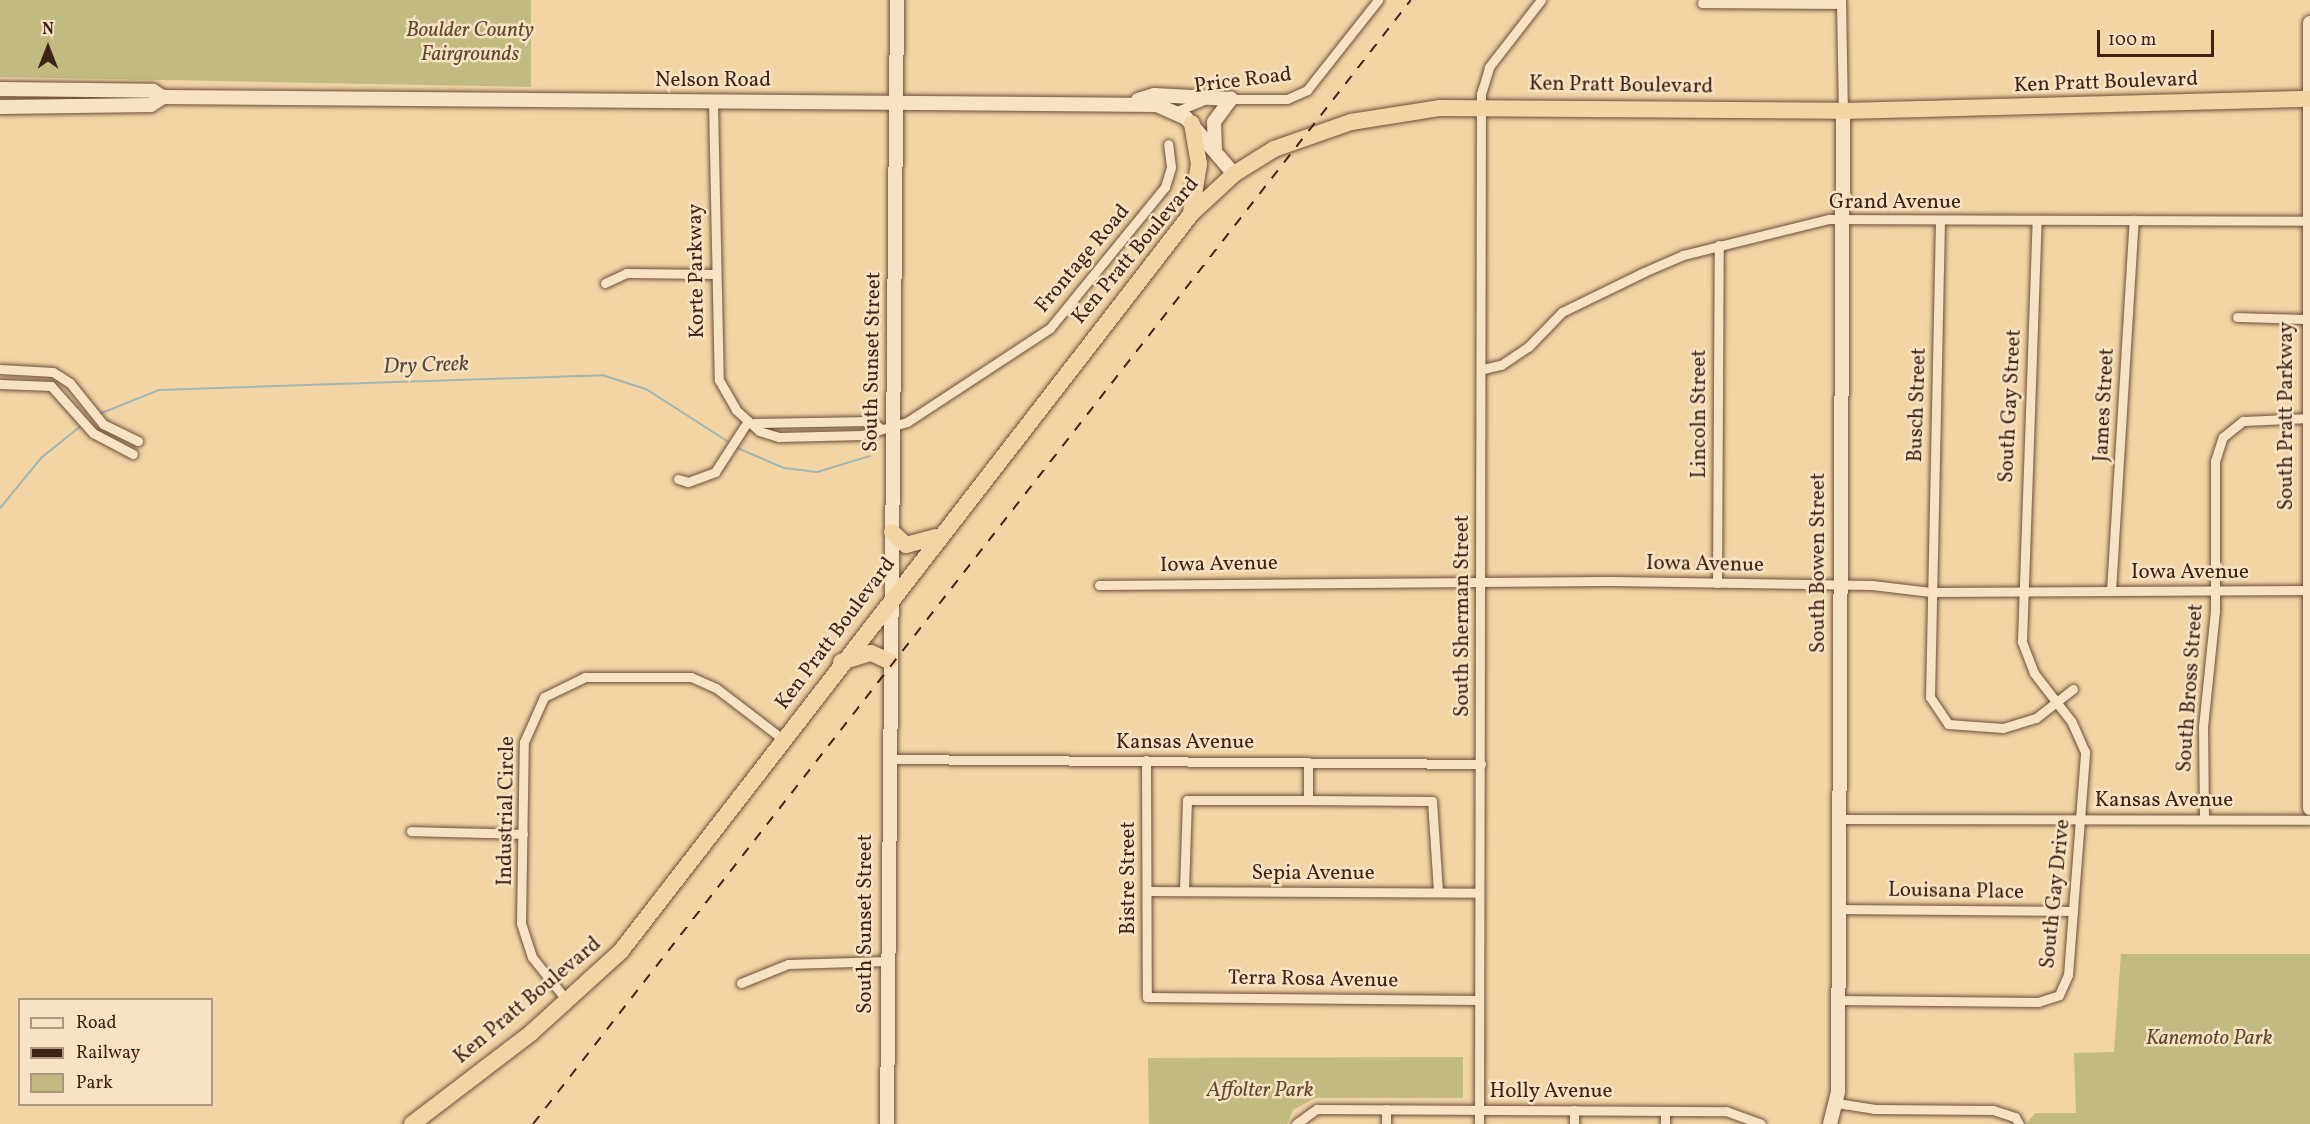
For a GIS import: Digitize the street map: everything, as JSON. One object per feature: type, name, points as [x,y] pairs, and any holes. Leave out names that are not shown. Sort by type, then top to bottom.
[{"type":"highway","name":"Ken Pratt Boulevard","points":[[412,1124],[568,1002],[647,922],[891,595],[1191,214],[1234,174],[1284,144],[1351,122],[1481,107],[1843,111],[2309,99]]},
{"type":"highway","points":[[1191,214],[1199,164],[1192,124]]},
{"type":"highway","points":[[892,532],[906,545],[939,535]]},
{"type":"highway","points":[[840,663],[871,653],[889,662]]},
{"type":"street","name":"South Sunset Street","points":[[889,724],[892,532],[887,427],[897,0]]},
{"type":"street","name":"Price Road","points":[[1177,111],[1196,102],[1231,99],[1287,99],[1307,90],[1378,0]]},
{"type":"street","name":"South Sherman Street","points":[[1479,1124],[1481,107],[1489,67],[1541,0]]},
{"type":"street","points":[[1702,3],[1841,2]]},
{"type":"street","name":"South Bowen Street","points":[[1830,1124],[1837,1103],[1843,111],[1841,2]]},
{"type":"street","name":"South Pratt Parkway","points":[[2310,23],[2310,808]]},
{"type":"street","name":"Nelson Road","points":[[0,89],[153,92],[163,97],[1124,104],[1177,111]]},
{"type":"street","points":[[1124,104],[1154,95],[1231,99]]},
{"type":"street","name":"Nelson Road","points":[[0,107],[151,105],[163,97]]},
{"type":"street","points":[[1216,152],[1214,122],[1231,99]]},
{"type":"street","name":"Korte Parkway","points":[[713,102],[719,380],[759,431],[778,437],[862,435],[887,427]]},
{"type":"street","points":[[1177,111],[1192,124],[1234,174]]},
{"type":"street","name":"Frontage Road","points":[[887,427],[926,411],[1063,318],[1165,187],[1171,167],[1168,144]]},
{"type":"street","name":"Grand Avenue","points":[[1482,369],[1501,365],[1528,347],[1562,312],[1683,255],[1719,245],[1842,219],[2309,221]]},
{"type":"street","name":"Busch Street","points":[[1940,220],[1930,697],[1939,718],[1958,727],[2003,728],[2036,718],[2073,690]]},
{"type":"street","name":"James Street","points":[[2111,591],[2134,220]]},
{"type":"street","name":"South Gay Street","points":[[2022,592],[2037,221]]},
{"type":"street","name":"Lincoln Street","points":[[1718,583],[1719,245]]},
{"type":"street","points":[[605,283],[626,273],[715,274]]},
{"type":"street","points":[[2237,317],[2309,319]]},
{"type":"street","points":[[0,369],[54,372],[103,424],[138,441]]},
{"type":"street","points":[[0,384],[51,386],[93,433],[133,454]]},
{"type":"street","name":"South Bross Street","points":[[2204,818],[2203,727],[2215,591],[2214,477],[2223,437],[2253,419],[2309,418]]},
{"type":"street","points":[[678,479],[702,479],[729,454],[752,422],[871,421],[887,427]]},
{"type":"street","name":"Iowa Avenue","points":[[1099,585],[1481,581],[1840,584],[1931,592],[2309,590]]},
{"type":"street","name":"South Gay Drive","points":[[1837,1000],[2048,1001],[2059,995],[2068,975],[2082,819],[2085,752],[2058,702],[2026,658],[2022,592]]},
{"type":"street","name":"Industrial Circle","points":[[568,1002],[524,941],[523,834],[527,726],[544,697],[569,681],[691,678],[716,688],[784,740]]},
{"type":"street","name":"South Sunset Street","points":[[887,1124],[890,681]]},
{"type":"street","name":"Kansas Avenue","points":[[888,759],[1481,764]]},
{"type":"street","name":"Bistre Street","points":[[1146,760],[1147,997]]},
{"type":"street","points":[[1308,762],[1308,800]]},
{"type":"street","points":[[1184,890],[1187,800],[1308,800],[1432,801],[1438,892]]},
{"type":"street","name":"Kansas Avenue","points":[[1839,819],[2310,820]]},
{"type":"street","points":[[411,831],[523,834]]},
{"type":"street","name":"Sepia Avenue","points":[[1147,891],[1479,893]]},
{"type":"street","name":"Louisana Place","points":[[1838,909],[2073,911]]},
{"type":"street","points":[[741,983],[788,964],[888,961]]},
{"type":"street","name":"Terra Rosa Avenue","points":[[1147,997],[1479,1000]]},
{"type":"street","points":[[1837,1103],[1874,1109],[1993,1110],[2017,1121]]},
{"type":"street","name":"Holly Avenue","points":[[1296,1124],[1317,1109],[1726,1112],[1761,1124]]},
{"type":"street","points":[[1386,1109],[1386,1124]]},
{"type":"street","points":[[1574,1110],[1574,1124]]},
{"type":"street","points":[[1665,1111],[1665,1124]]},
{"type":"green space","name":"Boulder County Fairgrounds","points":[[0,0],[531,0],[531,87],[0,77]]},
{"type":"green space","name":"Kanemoto Park","points":[[2121,954],[2310,954],[2310,1124],[2026,1124],[2035,1113],[2076,1113],[2074,1053],[2114,1052]]},
{"type":"green space","name":"Affolter Park","points":[[1463,1057],[1463,1098],[1315,1098],[1293,1110],[1287,1124],[1149,1124],[1148,1058]]},
{"type":"waterway","name":"Dry Creek","points":[[99,414],[159,390],[602,375],[646,389],[730,443]]},
{"type":"waterway","name":"Dry Creek","points":[[0,508],[41,458],[82,425]]},
{"type":"waterway","name":"Dry Creek","points":[[735,447],[784,468],[817,472],[870,456]]},
{"type":"railway","points":[[533,1124],[1411,0]]}]
